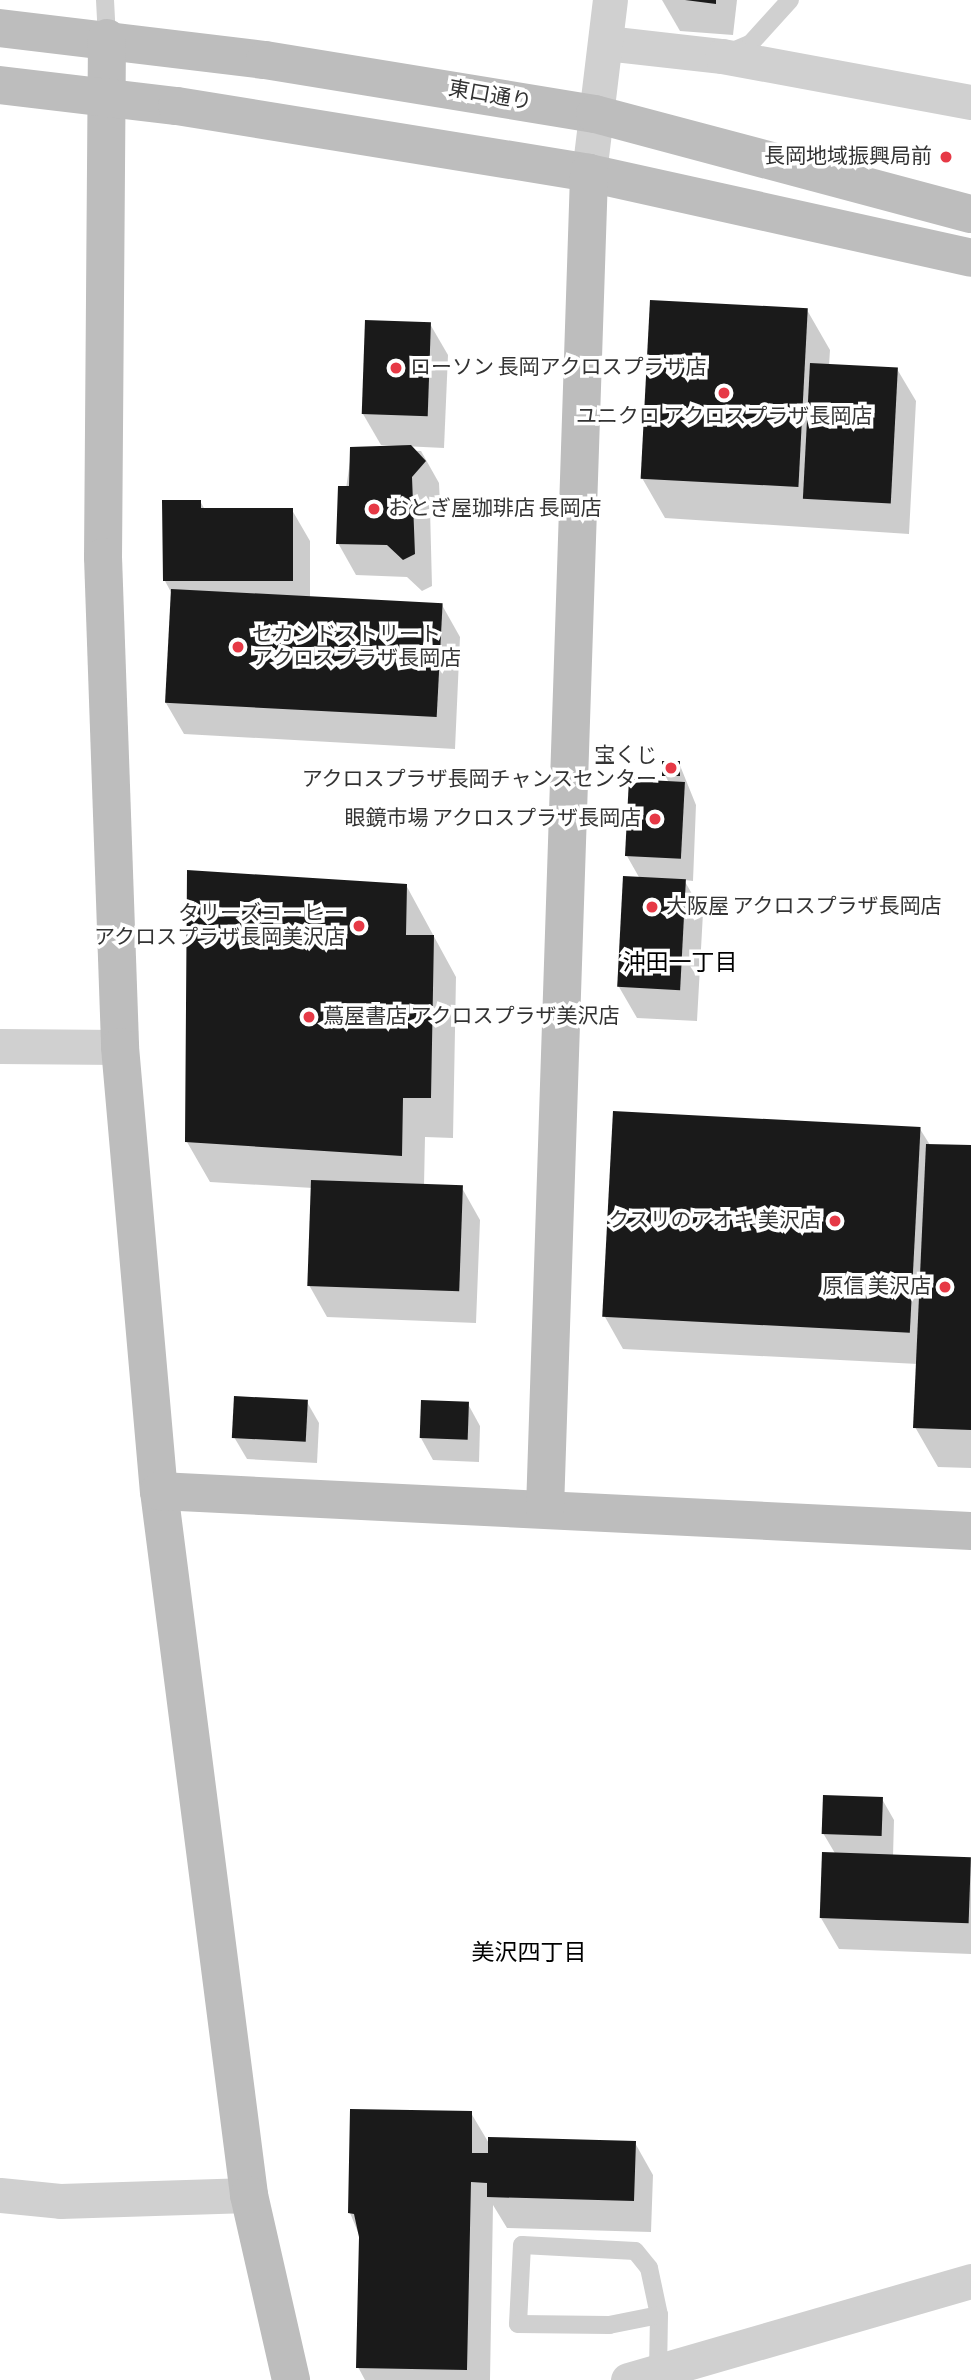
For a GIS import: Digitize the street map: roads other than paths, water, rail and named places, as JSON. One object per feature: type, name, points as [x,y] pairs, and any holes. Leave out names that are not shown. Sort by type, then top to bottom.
[{"type":"street","points":[[545,1509],[589,173],[610,0]]},
{"type":"street","name":"東口通り","points":[[0,27],[107,38],[595,114],[971,214]]},
{"type":"street","points":[[107,38],[104,570],[120,1047],[159,1491],[249,2195],[291,2380]]},
{"type":"street","points":[[606,43],[722,55],[971,102]]},
{"type":"street","points":[[0,85],[108,96],[589,173],[971,257]]},
{"type":"street","points":[[0,1045],[120,1047]]},
{"type":"street","points":[[159,1491],[971,1531]]},
{"type":"street","points":[[0,2195],[60,2201],[249,2195]]},
{"type":"street","points":[[648,2377],[971,2281]]},
{"type":"lane","points":[[106,0],[107,38]]},
{"type":"lane","points":[[722,55],[751,43],[790,0]]},
{"type":"lane","points":[[648,2377],[659,2315],[649,2268],[635,2251],[522,2245],[518,2324],[609,2325],[659,2315]]},
{"type":"place","name":"長岡地域振興局前","points":[[946,157]]},
{"type":"place","name":"ローソン 長岡アクロスプラザ店","points":[[396,368]]},
{"type":"place","name":"ユニクロ アクロスプラザ長岡店","points":[[724,393]]},
{"type":"place","name":"おとぎ屋珈琲店 長岡店","points":[[374,509]]},
{"type":"place","name":"セカンドストリート アクロスプラザ長岡店","points":[[238,647]]},
{"type":"place","name":"宝くじ アクロスプラザ長岡チャンスセンター","points":[[671,768]]},
{"type":"place","name":"眼鏡市場 アクロスプラザ長岡店","points":[[655,819]]},
{"type":"place","name":"大阪屋 アクロスプラザ長岡店","points":[[652,907]]},
{"type":"place","name":"タリーズコーヒー アクロスプラザ長岡美沢店","points":[[359,926]]},
{"type":"place","name":"蔦屋書店 アクロスプラザ美沢店","points":[[309,1017]]},
{"type":"place","name":"クスリのアオキ 美沢店","points":[[835,1221]]},
{"type":"place","name":"原信 美沢店","points":[[945,1287]]},
{"type":"district","name":"沖田一丁目","points":[[680,964]]},
{"type":"district","name":"美沢四丁目","points":[[529,1954]]}]
